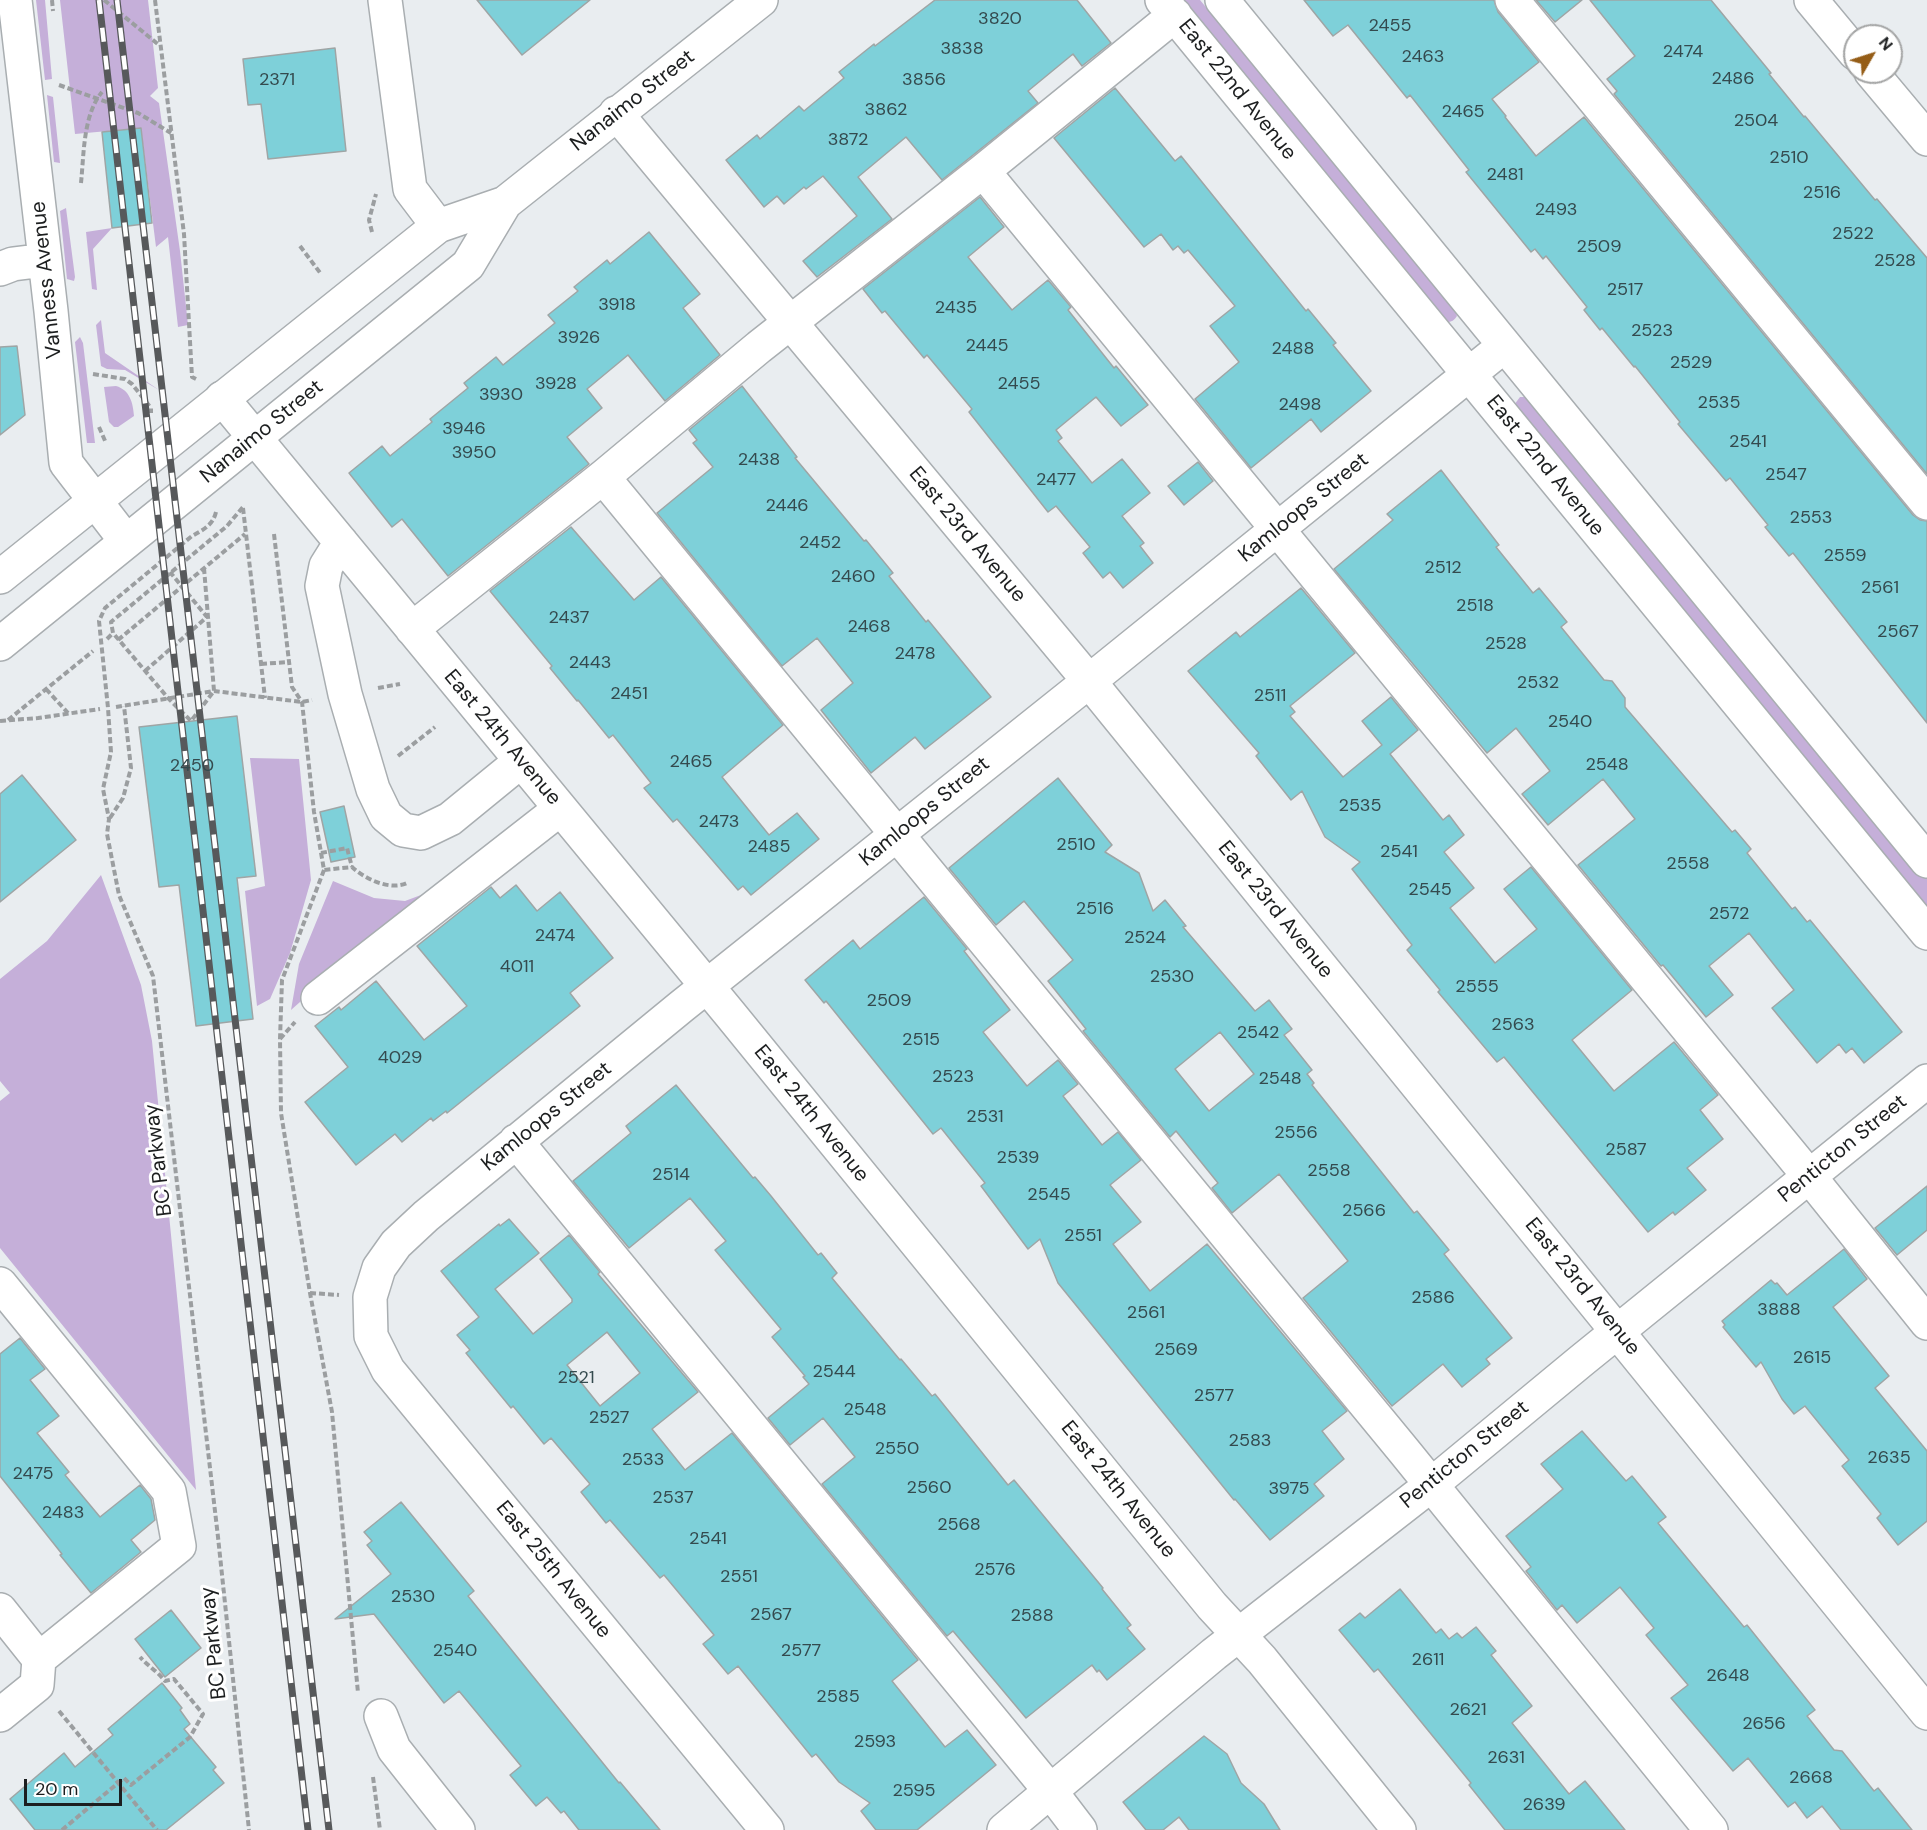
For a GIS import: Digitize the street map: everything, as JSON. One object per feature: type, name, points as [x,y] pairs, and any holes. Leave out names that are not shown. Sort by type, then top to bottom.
[{"type":"street","name":"Vanness Avenue","points":[[15,0],[10,39],[45,260],[66,463],[126,541]]},
{"type":"street","points":[[385,0],[410,189],[438,226]]},
{"type":"street","name":"Nanaimo Street","points":[[0,577],[438,226],[505,202],[761,0]]},
{"type":"street","name":"East 22nd Avenue","points":[[1222,0],[1927,861]]},
{"type":"street","points":[[1512,0],[1927,504]]},
{"type":"street","points":[[1811,0],[1843,39]]},
{"type":"street","points":[[412,629],[603,477],[789,323],[983,171],[1168,8]]},
{"type":"street","name":"East 22nd Avenue","points":[[1168,8],[1927,933]]},
{"type":"street","points":[[1881,84],[1927,139]]},
{"type":"street","name":"East 23rd Avenue","points":[[616,113],[1089,681],[1927,1713]]},
{"type":"street","points":[[983,171],[1809,1176],[1927,1323]]},
{"type":"street","name":"Nanaimo Street","points":[[0,644],[468,265],[505,202]]},
{"type":"street","points":[[0,269],[13,264],[45,260]]},
{"type":"street","name":"Kamloops Street","points":[[370,1297],[379,1268],[396,1244],[516,1142],[1504,346]]},
{"type":"street","name":"East 24th Avenue","points":[[222,398],[1212,1606],[1262,1660],[1399,1830]]},
{"type":"street","points":[[603,477],[1431,1485],[1711,1830]]},
{"type":"street","points":[[341,542],[326,566],[322,586],[345,694],[374,789],[386,816],[403,830],[421,833],[450,819],[521,761]]},
{"type":"street","points":[[318,998],[560,809]]},
{"type":"street","name":"Penticton Street","points":[[1004,1830],[1238,1635],[1431,1485],[1927,1081]]},
{"type":"street","points":[[516,1142],[1080,1830]]},
{"type":"street","points":[[0,1284],[169,1491],[179,1546],[38,1672],[0,1715]]},
{"type":"street","name":"East 25th Avenue","points":[[370,1297],[371,1336],[388,1370],[767,1830]]},
{"type":"street","points":[[0,1610],[38,1672]]},
{"type":"street","points":[[370,1707],[394,1749],[458,1830]]},
{"type":"path","points":[[104,0],[160,45]]},
{"type":"path","points":[[155,0],[184,234],[192,377]]},
{"type":"path","points":[[59,85],[138,113],[171,133]]},
{"type":"path","points":[[81,183],[86,133],[96,100],[102,92]]},
{"type":"path","points":[[300,246],[321,274]]},
{"type":"path","points":[[94,385],[93,374],[125,379],[132,384],[151,408]]},
{"type":"path","points":[[98,419],[99,430],[106,444]]},
{"type":"path","points":[[204,568],[214,691],[191,721],[168,698],[113,633],[111,622],[227,526],[243,507],[265,698]]},
{"type":"path","points":[[118,640],[246,534]]},
{"type":"path","points":[[274,534],[292,687],[302,702]]},
{"type":"path","name":"BC Parkway","points":[[192,536],[105,608],[99,621],[111,752],[103,789],[110,819],[107,834],[118,895],[153,976],[218,1537],[249,1830]]},
{"type":"path","points":[[170,572],[207,617]]},
{"type":"path","points":[[145,671],[207,617]]},
{"type":"path","points":[[107,639],[113,633]]},
{"type":"path","points":[[8,720],[93,651]]},
{"type":"path","points":[[261,664],[289,662]]},
{"type":"path","points":[[376,688],[400,684]]},
{"type":"path","points":[[46,689],[68,714]]},
{"type":"path","points":[[116,707],[214,691],[302,702],[315,699]]},
{"type":"path","points":[[110,819],[123,798],[131,768],[124,706]]},
{"type":"path","points":[[0,721],[100,709]]},
{"type":"path","points":[[398,756],[435,727]]},
{"type":"path","points":[[321,853],[347,848],[352,867]]},
{"type":"path","points":[[324,870],[282,980],[281,1113],[332,1412],[370,1707]]},
{"type":"path","points":[[62,1830],[118,1782],[124,1778],[131,1785],[190,1737],[203,1714],[174,1679],[165,1681],[140,1657]]},
{"type":"path","points":[[38,1672],[118,1782],[157,1830]]},
{"type":"path","points":[[372,1772],[380,1830]]},
{"type":"shaded area","points":[[36,0],[45,0],[52,79],[45,80]]},
{"type":"shaded area","points":[[60,0],[148,0],[158,88],[150,96],[159,103],[188,325],[178,327],[168,237],[156,247],[141,128],[75,134]]},
{"type":"shaded area","points":[[1175,0],[1200,0],[1453,306],[1457,316],[1455,319],[1444,322]]},
{"type":"shaded area","points":[[47,95],[53,97],[60,163],[54,162]]},
{"type":"shaded area","points":[[66,208],[74,281],[67,279],[60,211]]},
{"type":"shaded area","points":[[112,228],[93,249],[97,290],[92,289],[86,232]]},
{"type":"shaded area","points":[[101,320],[105,353],[159,390],[125,370],[107,369],[101,366],[96,325]]},
{"type":"shaded area","points":[[80,337],[83,343],[95,443],[87,443],[75,342]]},
{"type":"shaded area","points":[[116,386],[125,391],[130,398],[134,416],[118,427],[114,427],[109,422],[104,387]]},
{"type":"shaded area","points":[[1520,397],[1527,397],[1927,879],[1927,910],[1514,405]]},
{"type":"shaded area","points":[[250,758],[299,759],[311,880],[290,953],[270,999],[257,1006],[245,891],[265,886]]},
{"type":"shaded area","points":[[101,875],[141,985],[152,1041],[196,1490],[0,1248],[0,1101],[10,1093],[0,1081],[0,979],[47,941]]},
{"type":"shaded area","points":[[333,881],[374,898],[405,901],[437,889],[291,1010],[299,964]]},
{"type":"building","points":[[477,0],[590,0],[522,55]]},
{"type":"building","points":[[935,0],[1077,0],[1111,43],[1082,66],[1073,54],[1028,91],[1038,103],[942,180],[906,137],[858,177],[892,219],[817,277],[803,261],[857,216],[823,176],[806,189],[804,187],[784,204],[777,196],[764,207],[726,160],[757,135],[760,139],[799,106],[804,111],[844,78],[839,72]]},
{"type":"building","points":[[1304,0],[1494,0],[1498,12],[1539,62],[1492,99],[1536,156],[1584,117],[1913,515],[1920,520],[1927,521],[1927,723],[1793,553],[1789,556],[1765,527],[1768,525],[1730,478],[1726,481],[1678,424],[1680,422],[1635,366],[1602,328],[1600,330],[1584,310],[1587,307],[1546,256],[1543,259],[1535,249],[1531,252],[1466,172],[1469,170],[1410,95],[1407,98],[1348,25],[1333,36]]},
{"type":"building","points":[[1536,0],[1582,0],[1555,22]]},
{"type":"building","points":[[1590,0],[1711,0],[1804,117],[1927,258],[1927,474],[1614,94],[1617,91],[1607,79],[1635,56]]},
{"type":"building","points":[[335,48],[346,151],[268,159],[261,104],[248,105],[243,59]]},
{"type":"building","points":[[1115,88],[1175,161],[1181,156],[1306,311],[1308,309],[1336,343],[1333,345],[1371,391],[1321,432],[1311,419],[1251,468],[1195,399],[1239,362],[1210,326],[1235,306],[1188,250],[1184,253],[1178,246],[1173,250],[1161,234],[1144,247],[1054,138]]},
{"type":"building","points":[[141,128],[152,223],[112,228],[102,132]]},
{"type":"building","points":[[980,197],[1004,227],[968,257],[1012,310],[1048,280],[1071,307],[1068,310],[1114,368],[1116,366],[1148,405],[1121,426],[1096,397],[1056,430],[1062,438],[1058,441],[1092,483],[1122,459],[1150,493],[1122,516],[1144,543],[1140,546],[1153,563],[1123,588],[1110,572],[1103,578],[1083,553],[1090,547],[1056,506],[1048,512],[969,412],[972,409],[927,355],[924,358],[885,311],[882,313],[863,289]]},
{"type":"building","points":[[649,232],[700,294],[683,308],[720,355],[665,401],[628,355],[587,389],[602,408],[567,437],[589,464],[448,576],[402,519],[392,527],[349,473],[382,446],[390,456],[432,422],[430,419],[468,388],[464,383],[496,357],[503,365],[555,323],[548,315],[578,291],[574,287],[607,260],[610,264]]},
{"type":"building","points":[[17,346],[25,415],[0,435],[0,347]]},
{"type":"building","points":[[742,386],[797,457],[795,458],[893,573],[889,576],[991,697],[925,749],[915,737],[871,773],[821,710],[853,683],[817,638],[782,666],[657,513],[713,467],[693,443],[697,440],[689,430]]},
{"type":"building","points":[[1198,462],[1213,481],[1184,505],[1168,486]]},
{"type":"building","points":[[1441,470],[1499,545],[1496,547],[1533,593],[1539,588],[1567,622],[1561,627],[1604,680],[1612,681],[1625,698],[1625,707],[1732,832],[1735,830],[1751,849],[1747,853],[1792,909],[1795,907],[1807,922],[1810,920],[1902,1032],[1864,1063],[1852,1048],[1846,1053],[1839,1044],[1817,1063],[1772,1008],[1794,990],[1749,933],[1709,966],[1733,995],[1706,1017],[1578,865],[1635,819],[1603,779],[1548,825],[1522,794],[1550,771],[1516,728],[1487,753],[1334,569],[1393,520],[1387,514]]},
{"type":"building","points":[[571,527],[634,600],[661,577],[783,725],[722,777],[769,835],[797,813],[819,839],[751,895],[743,886],[738,890],[677,819],[673,822],[644,788],[651,783],[613,735],[609,738],[577,701],[550,668],[552,666],[490,591]]},
{"type":"building","points":[[1301,588],[1355,653],[1290,706],[1295,712],[1290,716],[1343,777],[1382,745],[1362,721],[1391,697],[1418,730],[1390,754],[1443,820],[1449,815],[1464,835],[1444,852],[1474,888],[1450,908],[1495,963],[1537,929],[1504,889],[1531,867],[1632,990],[1572,1040],[1614,1091],[1674,1042],[1718,1095],[1700,1110],[1723,1139],[1687,1168],[1706,1190],[1675,1215],[1673,1212],[1648,1232],[1504,1057],[1497,1062],[1438,992],[1440,990],[1407,950],[1412,945],[1352,869],[1360,862],[1325,837],[1302,791],[1291,800],[1256,756],[1259,753],[1188,671],[1236,632],[1240,637]]},
{"type":"building","points":[[237,716],[256,876],[237,878],[253,1019],[196,1026],[179,885],[159,887],[139,727]]},
{"type":"building","points":[[22,775],[76,840],[0,902],[0,794]]},
{"type":"building","points":[[1058,778],[1112,845],[1105,852],[1139,873],[1153,911],[1165,900],[1186,926],[1183,927],[1255,1011],[1269,1000],[1292,1029],[1284,1035],[1312,1070],[1307,1074],[1314,1083],[1312,1085],[1414,1213],[1417,1211],[1449,1250],[1444,1254],[1512,1338],[1486,1359],[1490,1364],[1462,1387],[1443,1364],[1392,1406],[1303,1298],[1348,1261],[1279,1174],[1232,1213],[1212,1188],[1218,1183],[1176,1131],[1170,1137],[1083,1031],[1086,1029],[1048,981],[1073,960],[1024,901],[996,925],[949,868]],"holes":[[[1220,1032],[1254,1074],[1209,1111],[1175,1069]]]},
{"type":"building","points":[[344,806],[355,857],[331,862],[320,812]]},
{"type":"building","points":[[516,885],[537,911],[560,892],[613,958],[570,993],[580,1006],[447,1113],[446,1111],[433,1121],[431,1118],[402,1142],[395,1134],[356,1165],[305,1102],[348,1067],[315,1026],[339,1007],[341,1010],[376,981],[424,1040],[467,1006],[417,946],[491,887],[500,898]]},
{"type":"building","points":[[924,897],[967,949],[964,951],[1010,1010],[983,1032],[1027,1086],[1058,1060],[1078,1084],[1063,1096],[1102,1145],[1118,1132],[1141,1160],[1110,1185],[1141,1222],[1113,1244],[1150,1291],[1207,1244],[1347,1411],[1322,1431],[1344,1459],[1314,1484],[1324,1496],[1270,1540],[1234,1500],[1058,1283],[1040,1239],[1028,1249],[981,1186],[985,1183],[941,1128],[933,1134],[826,1001],[824,1003],[805,980],[853,940],[860,949]]},
{"type":"building","points":[[676,1085],[818,1255],[821,1253],[837,1273],[832,1278],[900,1360],[932,1396],[935,1394],[1008,1485],[1014,1480],[1131,1625],[1127,1628],[1145,1649],[1107,1680],[1092,1665],[1026,1718],[953,1631],[947,1636],[822,1484],[855,1457],[823,1418],[790,1445],[768,1418],[809,1384],[803,1377],[805,1376],[772,1337],[781,1329],[715,1250],[726,1241],[690,1198],[629,1248],[573,1181],[631,1133],[626,1126]]},
{"type":"building","points":[[1927,1186],[1927,1230],[1897,1255],[1875,1228]]},
{"type":"building","points":[[509,1219],[539,1253],[495,1289],[533,1334],[572,1302],[540,1259],[569,1235],[600,1272],[598,1274],[698,1392],[652,1429],[685,1470],[732,1433],[918,1660],[892,1681],[945,1747],[967,1730],[996,1765],[917,1830],[876,1830],[861,1811],[870,1803],[839,1782],[816,1754],[812,1757],[738,1666],[728,1674],[703,1644],[714,1635],[664,1575],[660,1578],[610,1520],[606,1523],[581,1492],[590,1484],[551,1438],[544,1444],[466,1353],[470,1350],[457,1335],[479,1317],[441,1271],[499,1224],[500,1226]],"holes":[[[607,1332],[640,1373],[600,1406],[567,1365]]]},
{"type":"building","points":[[1844,1249],[1867,1279],[1833,1307],[1889,1376],[1875,1388],[1927,1451],[1927,1521],[1898,1545],[1877,1518],[1881,1514],[1842,1466],[1849,1460],[1805,1406],[1794,1414],[1782,1399],[1761,1362],[1756,1367],[1723,1327],[1725,1325],[1722,1321],[1771,1280],[1777,1283],[1787,1295]]},
{"type":"building","points":[[20,1338],[45,1369],[30,1380],[59,1416],[37,1433],[69,1472],[65,1475],[100,1517],[140,1485],[151,1499],[155,1520],[131,1540],[141,1552],[91,1593],[0,1476],[0,1354]]},
{"type":"building","points":[[1582,1431],[1626,1481],[1632,1476],[1666,1517],[1658,1523],[1744,1627],[1747,1625],[1815,1710],[1807,1716],[1834,1750],[1842,1751],[1874,1791],[1878,1788],[1912,1830],[1841,1830],[1822,1806],[1807,1818],[1795,1802],[1788,1807],[1748,1758],[1733,1771],[1671,1698],[1688,1685],[1646,1635],[1654,1628],[1620,1587],[1577,1623],[1562,1605],[1557,1610],[1526,1571],[1531,1567],[1506,1536],[1563,1489],[1541,1464]]},
{"type":"building","points":[[401,1502],[474,1591],[468,1596],[619,1783],[660,1830],[579,1830],[564,1811],[561,1813],[547,1797],[536,1806],[510,1775],[521,1766],[459,1691],[444,1703],[374,1614],[335,1619],[391,1574],[367,1545],[372,1541],[364,1532]]},
{"type":"building","points":[[1400,1589],[1436,1633],[1441,1629],[1449,1639],[1457,1633],[1462,1638],[1476,1627],[1496,1651],[1491,1655],[1532,1706],[1512,1723],[1569,1794],[1585,1781],[1625,1830],[1505,1830],[1469,1785],[1471,1783],[1378,1669],[1374,1672],[1339,1630],[1360,1613],[1365,1618]]},
{"type":"building","points":[[171,1610],[201,1648],[165,1677],[135,1639]]},
{"type":"building","points":[[162,1683],[182,1708],[180,1710],[190,1724],[184,1729],[216,1767],[213,1770],[224,1783],[166,1830],[35,1830],[10,1799],[64,1753],[75,1767],[113,1735],[108,1729]]},
{"type":"building","points":[[1204,1736],[1227,1754],[1241,1783],[1264,1804],[1280,1830],[1189,1830],[1179,1817],[1163,1830],[1146,1830],[1123,1802]]},
{"type":"railway","points":[[99,0],[308,1830]]},
{"type":"railway","points":[[117,0],[329,1830]]}]
